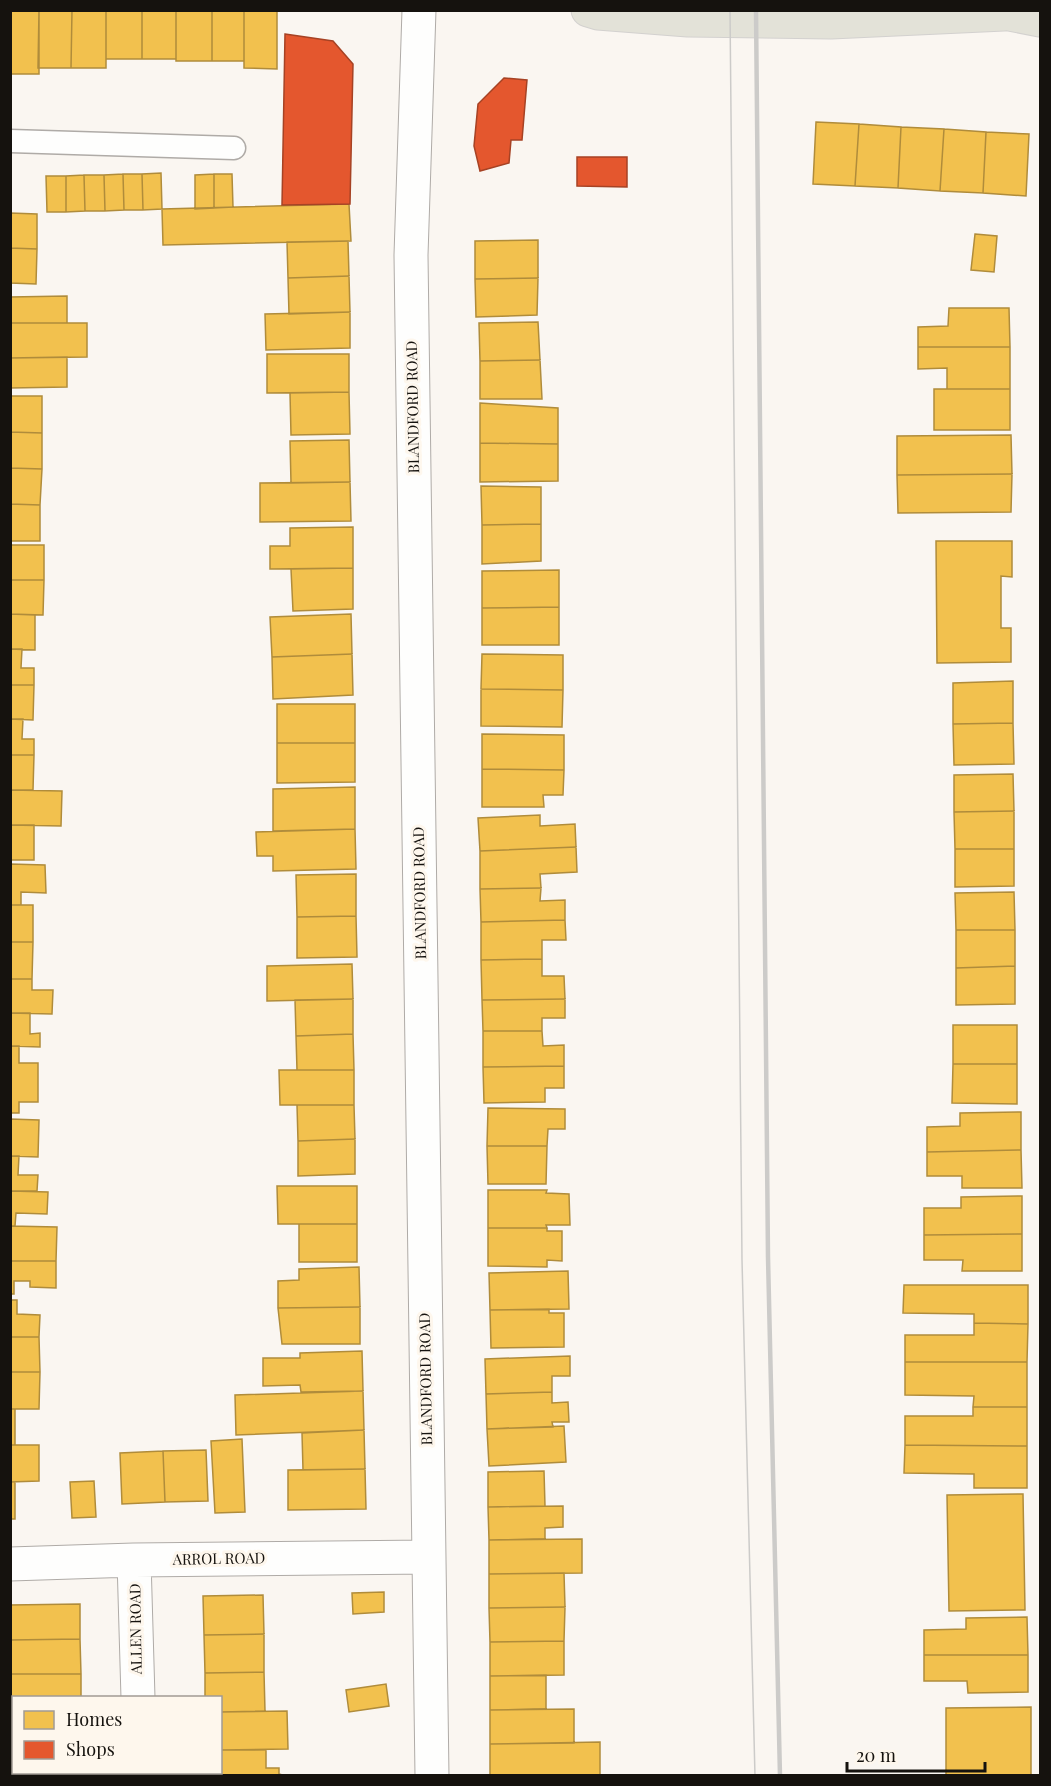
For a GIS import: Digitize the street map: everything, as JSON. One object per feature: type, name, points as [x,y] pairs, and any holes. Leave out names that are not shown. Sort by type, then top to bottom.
[{"type":"main road","points":[[588,10],[598,14],[688,20],[810,21],[1016,14]]},
{"type":"street","name":"BLANDFORD ROAD","points":[[418,10],[411,255],[432,1776]]},
{"type":"street","name":"ARROL ROAD","points":[[10,1564],[135,1560],[428,1557]]},
{"type":"street","name":"ALLEN ROAD","points":[[135,1560],[138,1696]]},
{"type":"lane","points":[[10,141],[234,148]]},
{"type":"building: Homes","points":[[10,10],[39,10],[39,74],[10,74]]},
{"type":"building: Homes","points":[[39,10],[72,10],[71,68],[38,68]]},
{"type":"building: Homes","points":[[72,10],[106,10],[106,68],[71,68]]},
{"type":"building: Homes","points":[[106,10],[142,10],[142,59],[106,59]]},
{"type":"building: Homes","points":[[142,10],[176,10],[176,59],[142,59]]},
{"type":"building: Homes","points":[[176,10],[212,10],[212,61],[176,61]]},
{"type":"building: Homes","points":[[212,10],[244,10],[244,61],[212,61]]},
{"type":"building: Homes","points":[[244,10],[277,10],[277,69],[244,68]]},
{"type":"building: Homes","points":[[816,122],[859,124],[855,186],[813,184]]},
{"type":"building: Homes","points":[[859,124],[901,127],[898,188],[855,186]]},
{"type":"building: Homes","points":[[901,127],[944,129],[940,191],[898,188]]},
{"type":"building: Homes","points":[[944,129],[986,132],[983,193],[940,191]]},
{"type":"building: Homes","points":[[986,132],[1029,134],[1026,196],[983,193]]},
{"type":"building: Homes","points":[[161,173],[162,209],[143,210],[142,174]]},
{"type":"building: Homes","points":[[123,174],[142,174],[143,210],[124,210]]},
{"type":"building: Homes","points":[[123,174],[124,210],[105,211],[104,175]]},
{"type":"building: Homes","points":[[214,174],[232,174],[233,207],[214,208]]},
{"type":"building: Homes","points":[[214,174],[214,208],[195,209],[195,175]]},
{"type":"building: Homes","points":[[84,175],[104,175],[105,211],[85,211]]},
{"type":"building: Homes","points":[[84,175],[85,211],[66,212],[66,176]]},
{"type":"building: Homes","points":[[46,176],[66,176],[66,212],[47,212]]},
{"type":"building: Homes","points":[[349,204],[351,241],[163,245],[162,209]]},
{"type":"building: Homes","points":[[10,213],[37,214],[37,249],[10,248]]},
{"type":"building: Homes","points":[[975,234],[997,236],[994,272],[971,270]]},
{"type":"building: Homes","points":[[538,240],[538,278],[475,279],[475,241]]},
{"type":"building: Homes","points":[[348,241],[349,276],[288,278],[287,242]]},
{"type":"building: Homes","points":[[10,248],[37,249],[36,284],[10,283]]},
{"type":"building: Homes","points":[[349,276],[350,312],[289,314],[288,278]]},
{"type":"building: Homes","points":[[538,278],[537,315],[476,317],[475,279]]},
{"type":"building: Homes","points":[[67,296],[67,323],[10,323],[10,297]]},
{"type":"building: Homes","points":[[949,308],[1009,308],[1010,347],[918,347],[918,327],[948,326]]},
{"type":"building: Homes","points":[[350,312],[350,348],[266,350],[265,314]]},
{"type":"building: Homes","points":[[538,322],[540,360],[480,361],[479,323]]},
{"type":"building: Homes","points":[[10,323],[87,323],[87,357],[10,358]]},
{"type":"building: Homes","points":[[918,347],[1010,347],[1010,389],[947,389],[947,368],[918,369]]},
{"type":"building: Homes","points":[[267,354],[349,354],[349,392],[267,393]]},
{"type":"building: Homes","points":[[67,357],[67,387],[10,388],[10,358]]},
{"type":"building: Homes","points":[[540,360],[542,399],[480,399],[480,361]]},
{"type":"building: Homes","points":[[934,389],[1010,389],[1010,430],[934,430]]},
{"type":"building: Homes","points":[[349,392],[350,434],[291,435],[290,393]]},
{"type":"building: Homes","points":[[10,396],[42,396],[42,433],[10,432]]},
{"type":"building: Homes","points":[[480,403],[558,408],[558,444],[480,443]]},
{"type":"building: Homes","points":[[10,432],[42,433],[42,469],[10,468]]},
{"type":"building: Homes","points":[[1011,435],[1012,474],[897,475],[897,436]]},
{"type":"building: Homes","points":[[349,440],[350,482],[291,483],[290,441]]},
{"type":"building: Homes","points":[[480,443],[558,444],[558,481],[480,482]]},
{"type":"building: Homes","points":[[10,468],[42,469],[40,505],[10,504]]},
{"type":"building: Homes","points":[[1012,474],[1011,512],[898,513],[897,475]]},
{"type":"building: Homes","points":[[350,482],[351,521],[260,522],[260,483]]},
{"type":"building: Homes","points":[[481,486],[541,487],[541,524],[482,525]]},
{"type":"building: Homes","points":[[10,504],[40,505],[40,541],[10,541]]},
{"type":"building: Homes","points":[[541,524],[541,561],[482,564],[482,525]]},
{"type":"building: Homes","points":[[353,527],[353,568],[270,569],[270,546],[290,546],[290,528]]},
{"type":"building: Homes","points":[[936,541],[1012,541],[1012,577],[1001,576],[1001,628],[1011,628],[1011,662],[937,663]]},
{"type":"building: Homes","points":[[10,545],[44,545],[44,580],[10,580]]},
{"type":"building: Homes","points":[[353,568],[353,609],[293,611],[291,569]]},
{"type":"building: Homes","points":[[559,570],[559,607],[482,608],[482,571]]},
{"type":"building: Homes","points":[[10,580],[44,580],[43,615],[10,614]]},
{"type":"building: Homes","points":[[559,607],[559,645],[482,645],[482,608]]},
{"type":"building: Homes","points":[[10,614],[35,615],[35,650],[10,649]]},
{"type":"building: Homes","points":[[351,614],[352,654],[272,657],[270,617]]},
{"type":"building: Homes","points":[[10,649],[22,649],[21,668],[34,668],[34,685],[10,685]]},
{"type":"building: Homes","points":[[352,654],[353,695],[273,699],[272,657]]},
{"type":"building: Homes","points":[[482,654],[563,655],[563,690],[481,689]]},
{"type":"building: Homes","points":[[1013,681],[1013,723],[953,724],[953,683]]},
{"type":"building: Homes","points":[[10,685],[34,685],[33,720],[10,719]]},
{"type":"building: Homes","points":[[481,689],[563,690],[562,727],[481,726]]},
{"type":"building: Homes","points":[[277,704],[355,704],[355,743],[277,743]]},
{"type":"building: Homes","points":[[10,719],[23,719],[22,739],[34,739],[34,755],[10,755]]},
{"type":"building: Homes","points":[[1013,723],[1014,764],[954,765],[953,724]]},
{"type":"building: Homes","points":[[482,734],[564,735],[564,770],[482,769]]},
{"type":"building: Homes","points":[[277,743],[355,743],[355,782],[277,783]]},
{"type":"building: Homes","points":[[10,755],[34,755],[33,790],[10,790]]},
{"type":"building: Homes","points":[[482,769],[564,770],[563,795],[543,795],[544,807],[482,807]]},
{"type":"building: Homes","points":[[1013,774],[1014,811],[954,812],[954,775]]},
{"type":"building: Homes","points":[[355,787],[355,829],[273,831],[273,789]]},
{"type":"building: Homes","points":[[10,790],[62,791],[61,826],[10,825]]},
{"type":"building: Homes","points":[[1014,811],[1014,849],[955,849],[954,812]]},
{"type":"building: Homes","points":[[540,815],[540,826],[575,824],[576,847],[480,851],[478,818]]},
{"type":"building: Homes","points":[[10,825],[34,825],[34,860],[10,860]]},
{"type":"building: Homes","points":[[355,829],[356,869],[273,871],[273,856],[257,856],[256,832]]},
{"type":"building: Homes","points":[[576,847],[577,872],[540,874],[541,888],[480,889],[480,851]]},
{"type":"building: Homes","points":[[955,849],[1014,849],[1014,886],[955,887]]},
{"type":"building: Homes","points":[[10,864],[45,865],[46,893],[21,892],[21,905],[10,905]]},
{"type":"building: Homes","points":[[356,874],[356,916],[297,917],[296,875]]},
{"type":"building: Homes","points":[[541,888],[540,901],[565,900],[565,920],[481,922],[480,889]]},
{"type":"building: Homes","points":[[1014,892],[1015,930],[956,930],[955,893]]},
{"type":"building: Homes","points":[[10,905],[33,905],[33,942],[10,942]]},
{"type":"building: Homes","points":[[356,916],[357,957],[297,958],[297,917]]},
{"type":"building: Homes","points":[[565,920],[566,940],[542,940],[542,959],[481,960],[481,922]]},
{"type":"building: Homes","points":[[956,930],[1015,930],[1015,966],[956,968]]},
{"type":"building: Homes","points":[[10,942],[33,942],[32,979],[10,979]]},
{"type":"building: Homes","points":[[542,959],[542,976],[564,976],[565,999],[482,1000],[481,960]]},
{"type":"building: Homes","points":[[352,964],[353,999],[267,1001],[267,966]]},
{"type":"building: Homes","points":[[1015,966],[1015,1004],[956,1005],[956,968]]},
{"type":"building: Homes","points":[[10,979],[32,979],[32,990],[53,990],[52,1014],[10,1013]]},
{"type":"building: Homes","points":[[353,999],[353,1034],[296,1036],[295,1000]]},
{"type":"building: Homes","points":[[565,999],[565,1018],[542,1018],[542,1031],[483,1031],[482,1000]]},
{"type":"building: Homes","points":[[10,1013],[30,1013],[30,1034],[40,1033],[40,1047],[10,1046]]},
{"type":"building: Homes","points":[[953,1025],[1017,1025],[1017,1064],[953,1064]]},
{"type":"building: Homes","points":[[483,1031],[542,1031],[543,1046],[564,1045],[564,1066],[483,1067]]},
{"type":"building: Homes","points":[[353,1034],[354,1070],[297,1070],[296,1036]]},
{"type":"building: Homes","points":[[10,1046],[19,1046],[19,1063],[38,1063],[38,1102],[19,1102],[19,1113],[10,1113]]},
{"type":"building: Homes","points":[[953,1064],[1017,1064],[1017,1104],[952,1103]]},
{"type":"building: Homes","points":[[564,1066],[564,1088],[545,1088],[545,1102],[484,1103],[483,1067]]},
{"type":"building: Homes","points":[[279,1070],[354,1070],[354,1105],[280,1105]]},
{"type":"building: Homes","points":[[297,1105],[354,1105],[355,1139],[298,1141]]},
{"type":"building: Homes","points":[[488,1108],[565,1109],[565,1129],[548,1129],[547,1146],[487,1146]]},
{"type":"building: Homes","points":[[1021,1112],[1021,1150],[927,1152],[927,1127],[960,1126],[960,1113]]},
{"type":"building: Homes","points":[[10,1119],[39,1120],[38,1157],[10,1156]]},
{"type":"building: Homes","points":[[355,1139],[355,1174],[298,1176],[298,1141]]},
{"type":"building: Homes","points":[[487,1146],[547,1146],[546,1184],[488,1184]]},
{"type":"building: Homes","points":[[1021,1150],[1022,1188],[962,1188],[962,1176],[927,1176],[927,1152]]},
{"type":"building: Homes","points":[[10,1156],[19,1156],[18,1175],[38,1175],[37,1191],[10,1191]]},
{"type":"building: Homes","points":[[277,1186],[357,1186],[357,1224],[278,1224]]},
{"type":"building: Homes","points":[[488,1190],[547,1190],[546,1193],[569,1194],[570,1225],[546,1225],[547,1228],[488,1228]]},
{"type":"building: Homes","points":[[10,1191],[48,1192],[47,1214],[16,1213],[15,1226],[10,1226]]},
{"type":"building: Homes","points":[[1022,1196],[1022,1234],[924,1235],[924,1208],[961,1208],[961,1197]]},
{"type":"building: Homes","points":[[299,1224],[357,1224],[357,1262],[299,1262]]},
{"type":"building: Homes","points":[[10,1226],[57,1227],[56,1261],[10,1261]]},
{"type":"building: Homes","points":[[488,1228],[547,1228],[547,1231],[562,1231],[562,1261],[547,1260],[547,1267],[488,1266]]},
{"type":"building: Homes","points":[[1022,1234],[1022,1271],[962,1271],[963,1260],[924,1260],[924,1235]]},
{"type":"building: Homes","points":[[10,1261],[56,1261],[56,1288],[30,1287],[30,1281],[14,1281],[14,1294],[10,1294]]},
{"type":"building: Homes","points":[[359,1267],[360,1307],[278,1308],[278,1281],[299,1280],[299,1269]]},
{"type":"building: Homes","points":[[568,1271],[569,1309],[490,1310],[489,1273]]},
{"type":"building: Homes","points":[[904,1285],[1028,1285],[1028,1324],[974,1323],[974,1314],[903,1313]]},
{"type":"building: Homes","points":[[10,1300],[17,1300],[17,1314],[40,1315],[39,1337],[10,1337]]},
{"type":"building: Homes","points":[[360,1307],[360,1344],[282,1344],[278,1308]]},
{"type":"building: Homes","points":[[549,1309],[549,1313],[564,1313],[564,1347],[491,1348],[490,1310]]},
{"type":"building: Homes","points":[[974,1323],[1028,1324],[1027,1362],[905,1362],[905,1335],[974,1335]]},
{"type":"building: Homes","points":[[10,1337],[39,1337],[40,1372],[10,1372]]},
{"type":"building: Homes","points":[[362,1351],[363,1391],[301,1392],[300,1385],[263,1386],[263,1358],[300,1358],[300,1353]]},
{"type":"building: Homes","points":[[570,1356],[570,1376],[552,1376],[552,1392],[486,1394],[485,1359]]},
{"type":"building: Homes","points":[[905,1362],[1027,1362],[1027,1407],[973,1407],[974,1396],[905,1395]]},
{"type":"building: Homes","points":[[10,1372],[40,1372],[39,1409],[10,1409]]},
{"type":"building: Homes","points":[[363,1391],[364,1430],[236,1435],[235,1395]]},
{"type":"building: Homes","points":[[552,1392],[552,1403],[568,1402],[569,1422],[552,1422],[553,1427],[487,1429],[486,1394]]},
{"type":"building: Homes","points":[[973,1407],[1027,1407],[1027,1446],[905,1445],[905,1416],[973,1416]]},
{"type":"building: Homes","points":[[10,1409],[15,1409],[15,1445],[10,1445]]},
{"type":"building: Homes","points":[[564,1426],[566,1462],[489,1466],[487,1429]]},
{"type":"building: Homes","points":[[364,1430],[365,1469],[303,1470],[302,1433]]},
{"type":"building: Homes","points":[[242,1439],[245,1512],[215,1513],[211,1441]]},
{"type":"building: Homes","points":[[10,1445],[39,1445],[39,1481],[10,1482]]},
{"type":"building: Homes","points":[[905,1445],[1027,1446],[1027,1488],[974,1488],[974,1474],[904,1473]]},
{"type":"building: Homes","points":[[206,1450],[208,1501],[165,1502],[163,1451]]},
{"type":"building: Homes","points":[[163,1451],[165,1502],[122,1504],[120,1453]]},
{"type":"building: Homes","points":[[365,1469],[366,1509],[288,1510],[288,1470]]},
{"type":"building: Homes","points":[[544,1471],[545,1506],[488,1507],[488,1472]]},
{"type":"building: Homes","points":[[94,1481],[96,1517],[72,1518],[70,1482]]},
{"type":"building: Homes","points":[[10,1482],[15,1482],[15,1519],[10,1519]]},
{"type":"building: Homes","points":[[1023,1494],[1025,1610],[949,1611],[947,1495]]},
{"type":"building: Homes","points":[[563,1506],[563,1527],[545,1528],[545,1539],[489,1540],[488,1507]]},
{"type":"building: Homes","points":[[582,1539],[582,1573],[489,1574],[489,1540]]},
{"type":"building: Homes","points":[[564,1573],[565,1607],[489,1608],[489,1574]]},
{"type":"building: Homes","points":[[384,1592],[384,1612],[353,1614],[352,1593]]},
{"type":"building: Homes","points":[[263,1595],[264,1634],[204,1635],[203,1596]]},
{"type":"building: Homes","points":[[80,1604],[80,1639],[10,1640],[10,1605]]},
{"type":"building: Homes","points":[[565,1607],[564,1641],[490,1642],[489,1608]]},
{"type":"building: Homes","points":[[1027,1617],[1028,1655],[924,1655],[924,1630],[966,1629],[966,1618]]},
{"type":"building: Homes","points":[[264,1634],[264,1672],[205,1673],[204,1635]]},
{"type":"building: Homes","points":[[80,1639],[81,1674],[10,1674],[10,1640]]},
{"type":"building: Homes","points":[[564,1641],[564,1675],[490,1676],[490,1642]]},
{"type":"building: Homes","points":[[924,1655],[1028,1655],[1028,1692],[968,1693],[967,1681],[924,1681]]},
{"type":"building: Homes","points":[[264,1672],[265,1711],[222,1712],[222,1696],[205,1696],[205,1673]]},
{"type":"building: Homes","points":[[10,1674],[81,1674],[81,1696],[12,1696],[12,1712],[10,1712]]},
{"type":"building: Homes","points":[[546,1675],[546,1709],[490,1710],[490,1676]]},
{"type":"building: Homes","points":[[386,1684],[389,1706],[349,1712],[346,1690]]},
{"type":"building: Homes","points":[[1031,1707],[1031,1776],[946,1776],[946,1708]]},
{"type":"building: Homes","points":[[574,1709],[574,1743],[490,1744],[490,1710]]},
{"type":"building: Homes","points":[[287,1711],[288,1749],[222,1750],[222,1712]]},
{"type":"building: Homes","points":[[600,1742],[600,1776],[490,1776],[490,1744]]},
{"type":"building: Homes","points":[[222,1750],[266,1750],[266,1768],[279,1768],[279,1774],[286,1776],[206,1776],[206,1774],[222,1774]]},
{"type":"building: Homes","points":[[14,1774],[82,1774],[82,1776],[14,1776]]},
{"type":"building: Shops","points":[[285,34],[333,41],[353,64],[350,204],[282,205]]},
{"type":"building: Shops","points":[[504,78],[527,80],[522,140],[511,140],[509,163],[480,171],[474,146],[478,104]]},
{"type":"building: Shops","points":[[577,157],[627,157],[627,187],[577,186]]},
{"type":"tram line","points":[[730,10],[742,1260],[755,1776]]},
{"type":"railway","points":[[756,10],[768,1257],[780,1776]]}]
